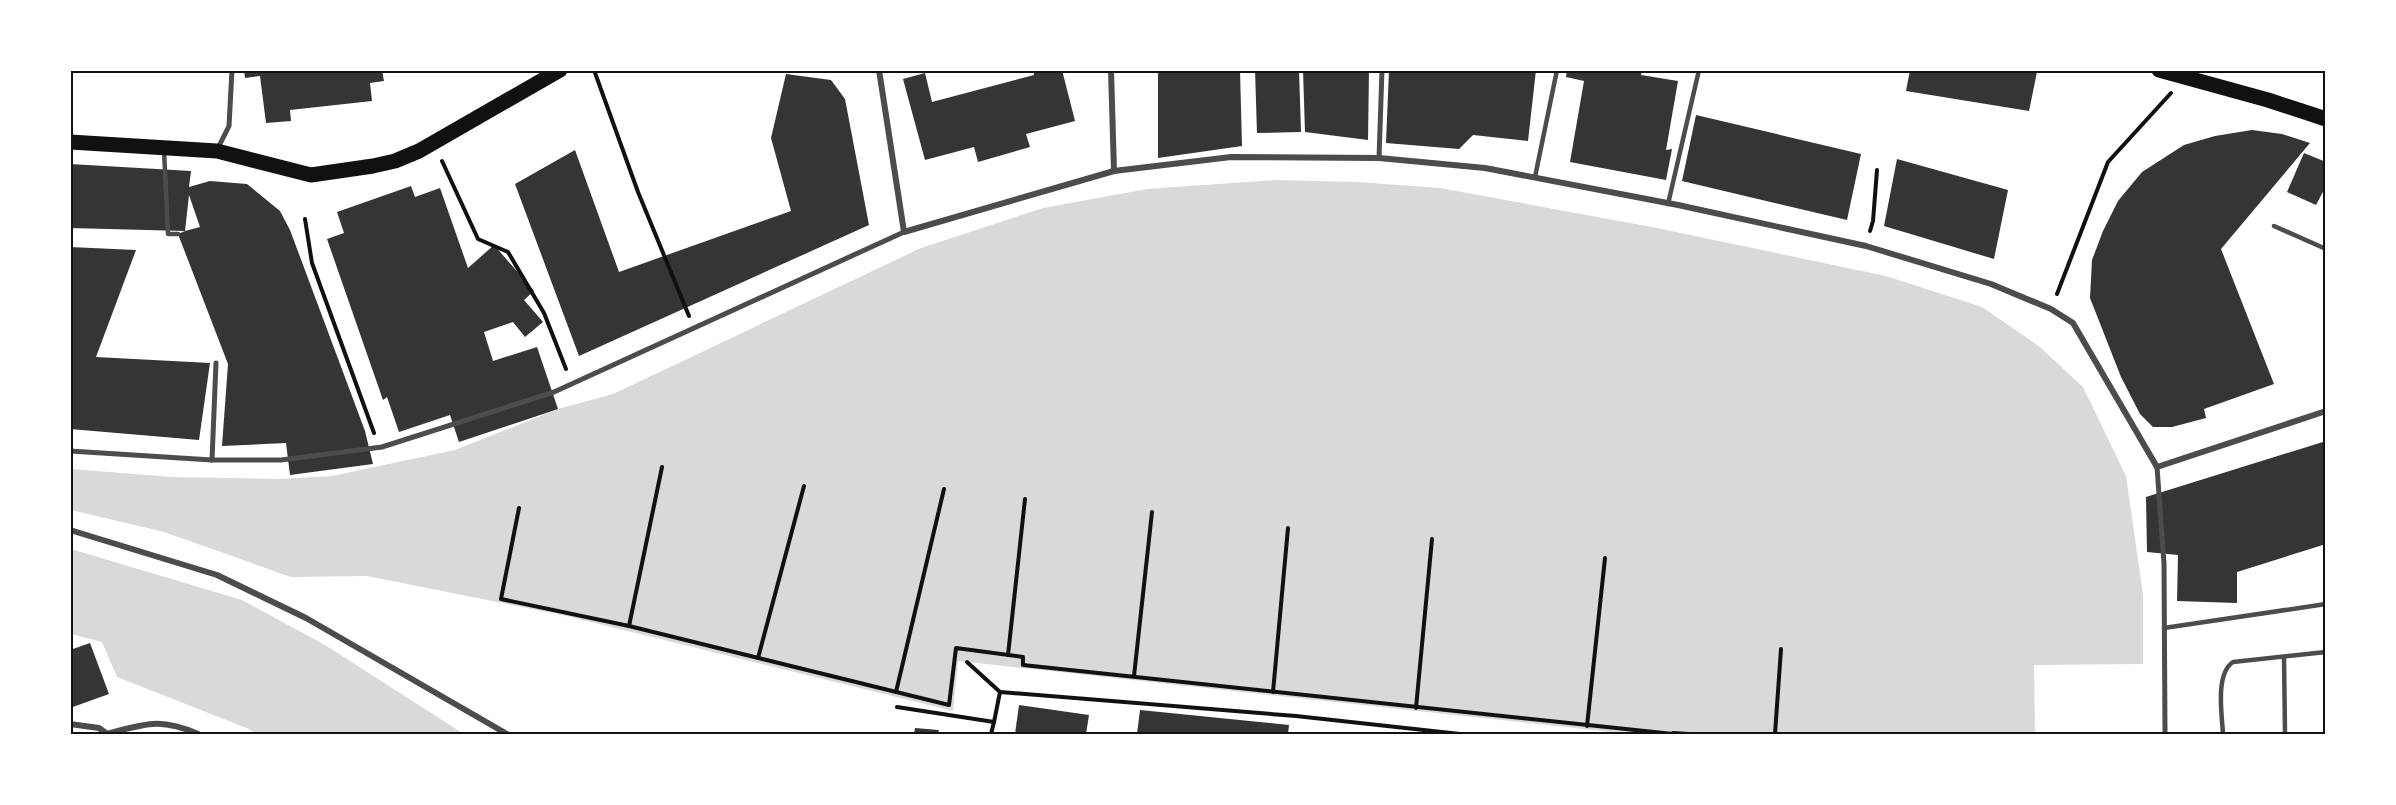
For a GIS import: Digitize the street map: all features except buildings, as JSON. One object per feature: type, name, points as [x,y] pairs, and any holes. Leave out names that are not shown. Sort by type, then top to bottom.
[{"type":"main road","points":[[70,142],[217,151],[311,175],[351,170],[395,161],[435,143],[560,70]]},
{"type":"main road","points":[[2159,70],[2268,100],[2325,119]]},
{"type":"street","points":[[217,151],[229,126],[232,70]]},
{"type":"street","points":[[879,70],[904,232]]},
{"type":"street","points":[[1111,70],[1114,171]]},
{"type":"street","points":[[1379,158],[1382,70]]},
{"type":"street","points":[[70,451],[212,460],[281,460],[382,447],[554,392],[904,232],[1114,171],[1231,157],[1379,158],[1485,168],[1866,246],[1991,284],[2051,309],[2073,324],[2157,467],[2164,562],[2165,735]]},
{"type":"street","points":[[212,460],[216,363]]},
{"type":"street","points":[[2157,467],[2325,411]]},
{"type":"street","points":[[70,530],[217,575],[306,618],[507,735]]},
{"type":"street","points":[[70,724],[99,728],[106,734],[156,723],[180,725],[198,735]]},
{"type":"lane","points":[[1534,177],[1557,70]]},
{"type":"lane","points":[[1668,204],[1699,70]]},
{"type":"lane","points":[[164,149],[168,234],[178,234]]},
{"type":"lane","points":[[2274,226],[2325,249]]},
{"type":"lane","points":[[2164,628],[2325,604]]},
{"type":"lane","points":[[2223,735],[2222,681],[2226,666],[2233,662],[2325,652]]},
{"type":"lane","points":[[2284,657],[2285,735]]},
{"type":"path","points":[[594,70],[638,192],[694,329]]},
{"type":"path","points":[[2051,309],[2108,162],[2170,97],[2176,75]]},
{"type":"path","points":[[435,143],[478,239],[508,252],[544,313],[572,384]]},
{"type":"path","points":[[1866,246],[1873,221],[1877,170]]},
{"type":"path","points":[[305,219],[312,263],[374,432],[382,447]]},
{"type":"path","points":[[629,626],[662,467]]},
{"type":"path","points":[[758,658],[804,486]]},
{"type":"path","points":[[896,692],[944,489]]},
{"type":"path","points":[[1008,655],[1025,499]]},
{"type":"path","points":[[519,508],[501,598],[629,626],[949,705],[956,648],[1023,657],[1023,665],[1689,735]]},
{"type":"path","points":[[1134,676],[1152,512]]},
{"type":"path","points":[[1273,692],[1288,528]]},
{"type":"path","points":[[1416,708],[1432,539]]},
{"type":"path","points":[[1587,726],[1605,558]]},
{"type":"path","points":[[1775,735],[1781,649]]},
{"type":"path","points":[[967,662],[1000,692],[1296,716],[1460,735]]},
{"type":"path","points":[[991,735],[1000,692]]},
{"type":"path","points":[[897,707],[994,722]]},
{"type":"shaded area","points":[[1276,180],[1357,182],[1440,188],[1652,227],[1886,276],[1982,307],[2040,347],[2083,387],[2126,476],[2143,595],[2143,664],[2034,665],[2035,734],[1629,734],[958,661],[953,711],[562,615],[367,576],[291,577],[164,532],[71,510],[71,469],[172,477],[280,479],[332,476],[455,450],[558,409],[613,394],[921,248],[1043,208],[1147,189]]},
{"type":"shaded area","points":[[71,549],[242,600],[325,645],[464,734],[256,734],[249,729],[117,677],[102,642],[71,634]]}]
